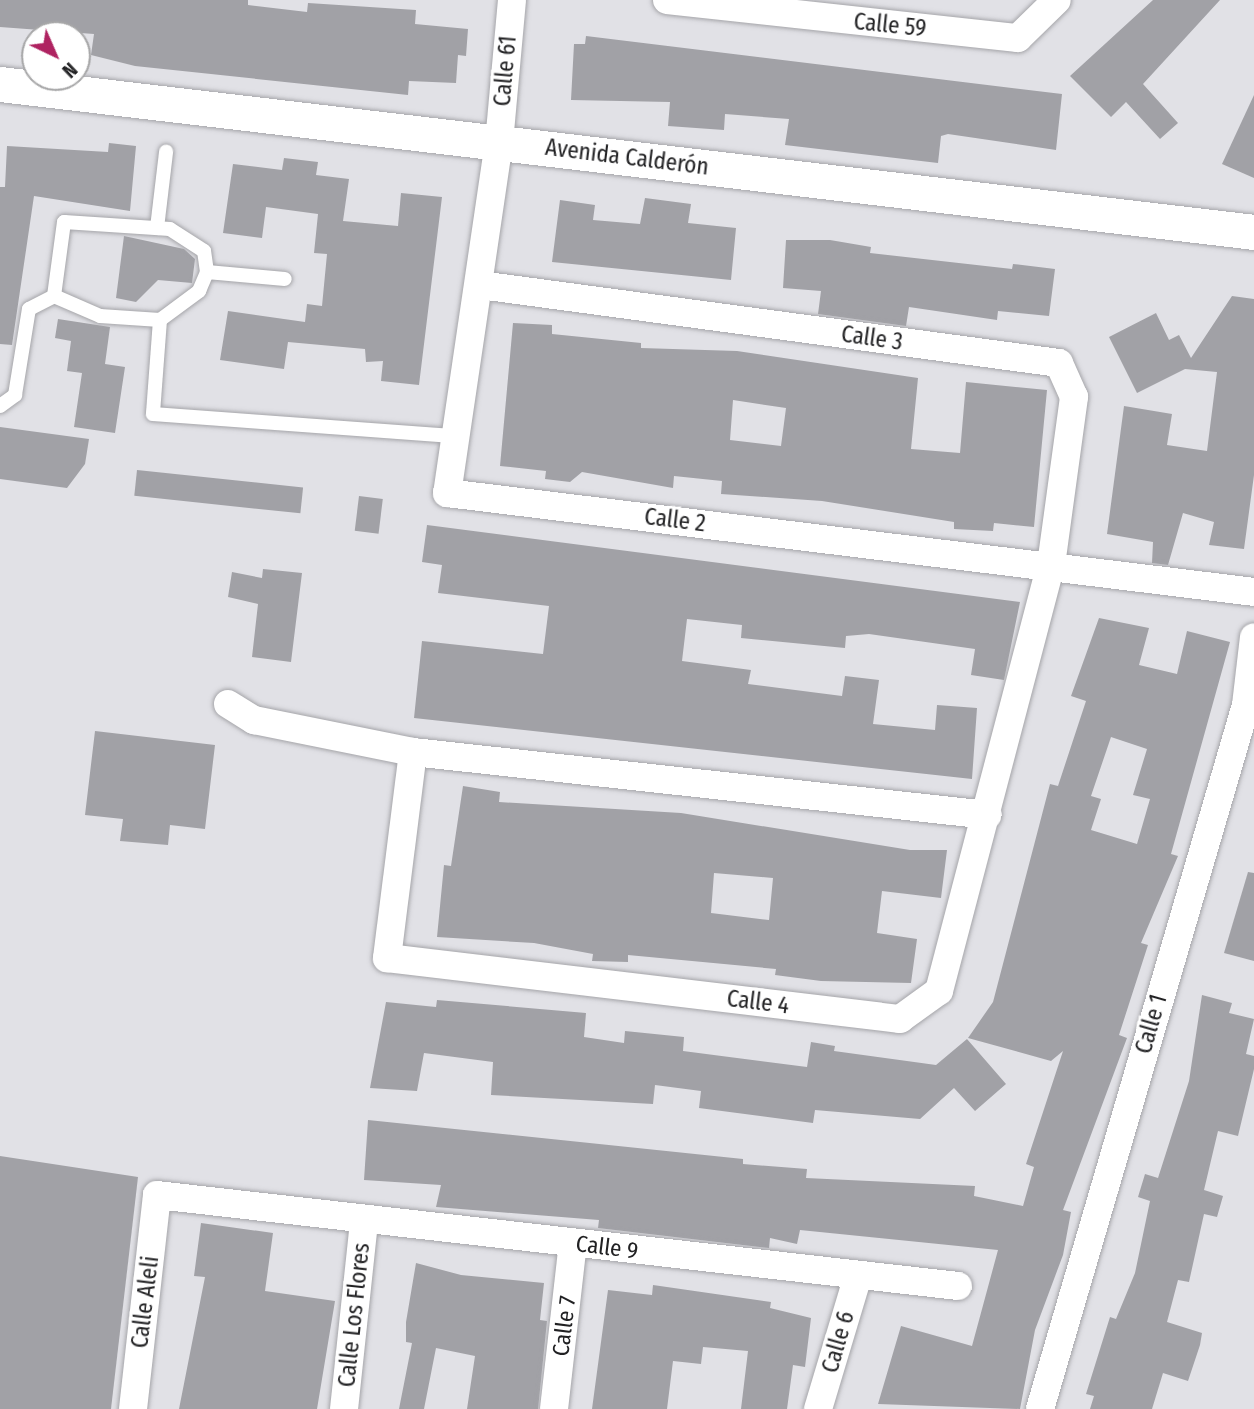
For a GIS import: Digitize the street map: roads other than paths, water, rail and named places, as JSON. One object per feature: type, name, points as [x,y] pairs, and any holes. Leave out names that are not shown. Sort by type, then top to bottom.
[{"type":"street","name":"Calle 61","points":[[499,142],[512,0]]},
{"type":"street","name":"Calle 59","points":[[667,0],[803,8],[1018,38],[1056,0]]},
{"type":"street","name":"Avenida Calderón","points":[[0,84],[1254,232]]},
{"type":"street","name":"Calle 2","points":[[499,142],[480,285],[452,436],[447,493],[1254,592]]},
{"type":"street","name":"Calle 3","points":[[480,285],[1059,363],[1074,397],[1051,565]]},
{"type":"street","name":"Calle 4","points":[[413,752],[387,958],[900,1019],[939,992],[988,816],[1051,565]]},
{"type":"street","name":"Calle 1","points":[[1040,1409],[1246,705],[1254,637]]},
{"type":"street","points":[[228,704],[254,720],[413,752],[988,816]]},
{"type":"street","name":"Calle 9","points":[[157,1195],[364,1221],[958,1286]]},
{"type":"street","name":"Calle Aleli","points":[[133,1409],[157,1195]]},
{"type":"street","name":"Calle Los Flores","points":[[344,1409],[364,1221]]},
{"type":"street","name":"Calle 7","points":[[554,1409],[573,1243]]},
{"type":"street","name":"Calle 6","points":[[818,1409],[858,1276]]},
{"type":"lane","points":[[157,228],[166,152]]},
{"type":"lane","points":[[65,222],[170,229],[204,251],[207,272],[199,291],[160,320],[100,316],[54,296],[65,222]]},
{"type":"lane","points":[[207,272],[285,279]]},
{"type":"lane","points":[[0,406],[15,395],[29,309],[54,296]]},
{"type":"lane","points":[[160,320],[153,414],[452,436]]}]
